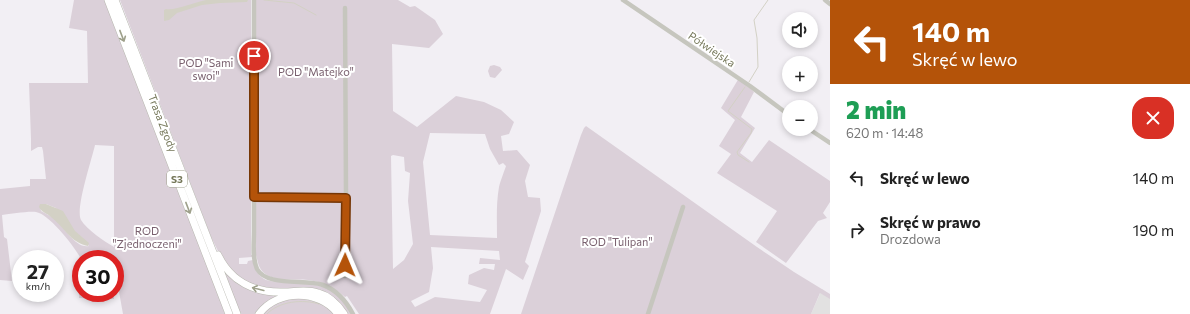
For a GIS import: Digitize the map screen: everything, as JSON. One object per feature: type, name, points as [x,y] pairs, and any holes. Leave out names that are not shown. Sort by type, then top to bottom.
[{"type":"highway","name":"Trasa Zgody","points":[[108,0],[229,314]]},
{"type":"highway","name":"Trasa Zgody","points":[[116,0],[237,314]]},
{"type":"highway","points":[[201,220],[222,262],[233,276],[244,284],[270,292],[308,291],[318,293],[332,300],[344,314]]},
{"type":"highway","points":[[259,314],[275,300],[302,295],[311,296],[325,302],[338,314]]},
{"type":"street","points":[[254,0],[254,254],[256,266],[264,277],[312,282],[328,287],[342,297],[353,314]]},
{"type":"street","name":"Półwiejska","points":[[623,0],[749,85],[782,110]]},
{"type":"street","points":[[825,0],[830,4]]},
{"type":"street","points":[[345,8],[345,276]]},
{"type":"street","points":[[818,135],[830,143]]},
{"type":"street","points":[[254,197],[346,198]]},
{"type":"street","points":[[648,314],[683,207]]},
{"type":"shaded area","points":[[206,0],[248,0],[247,2],[202,5],[177,13],[169,20],[164,21],[164,10],[166,9],[180,8]]},
{"type":"shaded area","points":[[40,204],[46,204],[63,211],[75,231],[89,243],[88,246],[77,242],[72,238],[56,221],[42,211],[39,207]]},
{"type":"shaded area","points":[[822,289],[830,295],[830,314],[811,314]]},
{"type":"green space","name":"ROD \"Zjednoczeni\"","points":[[74,0],[105,0],[225,314],[123,314],[121,302],[124,302],[124,250],[75,250],[68,239],[48,218],[36,212],[2,215],[4,237],[7,239],[12,281],[0,280],[0,189],[30,186],[30,179],[46,179],[42,147],[38,147],[31,151],[29,83],[88,83],[87,31],[69,28]],"holes":[[[95,145],[114,146],[114,247],[87,228],[81,220],[80,214],[82,195]],[[40,204],[46,204],[56,208],[61,223],[89,246],[79,244],[70,237],[55,219],[41,211]]]},
{"type":"green space","name":"POD \"Sami swoi\"","points":[[120,0],[251,0],[252,257],[239,258],[239,264],[247,264],[248,261],[253,260],[257,272],[266,280],[315,285],[325,288],[333,292],[341,299],[352,314],[346,314],[338,303],[261,289],[240,279],[222,259],[211,237]]},
{"type":"green space","name":"POD \"Matejko\"","points":[[256,0],[398,0],[410,7],[415,6],[435,20],[443,34],[429,48],[392,44],[393,111],[417,127],[456,96],[484,102],[501,110],[514,122],[509,134],[501,136],[503,151],[517,150],[530,165],[525,181],[528,197],[540,198],[541,211],[525,262],[529,266],[523,280],[506,269],[490,314],[359,314],[347,296],[345,297],[337,290],[328,286],[313,281],[273,278],[263,272],[260,268],[256,255]],"holes":[[[430,133],[485,134],[490,149],[499,165],[503,163],[506,166],[498,193],[497,238],[430,235],[423,162]],[[391,156],[404,157],[405,171],[410,173],[408,201],[413,244],[404,260],[393,269]],[[431,247],[499,251],[500,260],[480,258],[479,264],[495,264],[494,270],[484,268],[469,275],[468,284],[487,290],[480,302],[435,297],[415,307],[411,301],[429,292],[433,268]]]},
{"type":"green space","points":[[494,65],[500,67],[502,70],[495,78],[490,77],[488,71],[490,66]]},
{"type":"green space","points":[[739,78],[754,92],[741,117],[755,128],[740,153],[752,162],[769,140],[830,181],[830,202],[823,213],[827,218],[818,221],[786,263],[756,242],[777,211],[717,173],[731,154],[719,146],[735,120],[721,108]]},
{"type":"green space","name":"ROD \"Tulipan\"","points":[[586,126],[757,247],[830,294],[830,299],[820,293],[811,314],[521,314],[581,135]]},
{"type":"green space","points":[[221,265],[235,281],[291,293],[334,307],[291,295],[257,314],[241,314]]},
{"type":"green space","points":[[305,298],[322,301],[336,314],[261,314],[266,309],[281,301]]},
{"type":"waterway","points":[[264,0],[294,3],[316,15]]},
{"type":"waterway","points":[[749,82],[758,67],[757,38],[754,20],[768,0]]},
{"type":"waterway","points":[[745,87],[728,111],[752,129],[751,133],[737,152],[738,155],[749,162]]},
{"type":"waterway","points":[[267,314],[278,306],[292,302],[313,302],[319,304]]},
{"type":"route","points":[[254,56],[254,197],[346,198],[345,265]]}]
